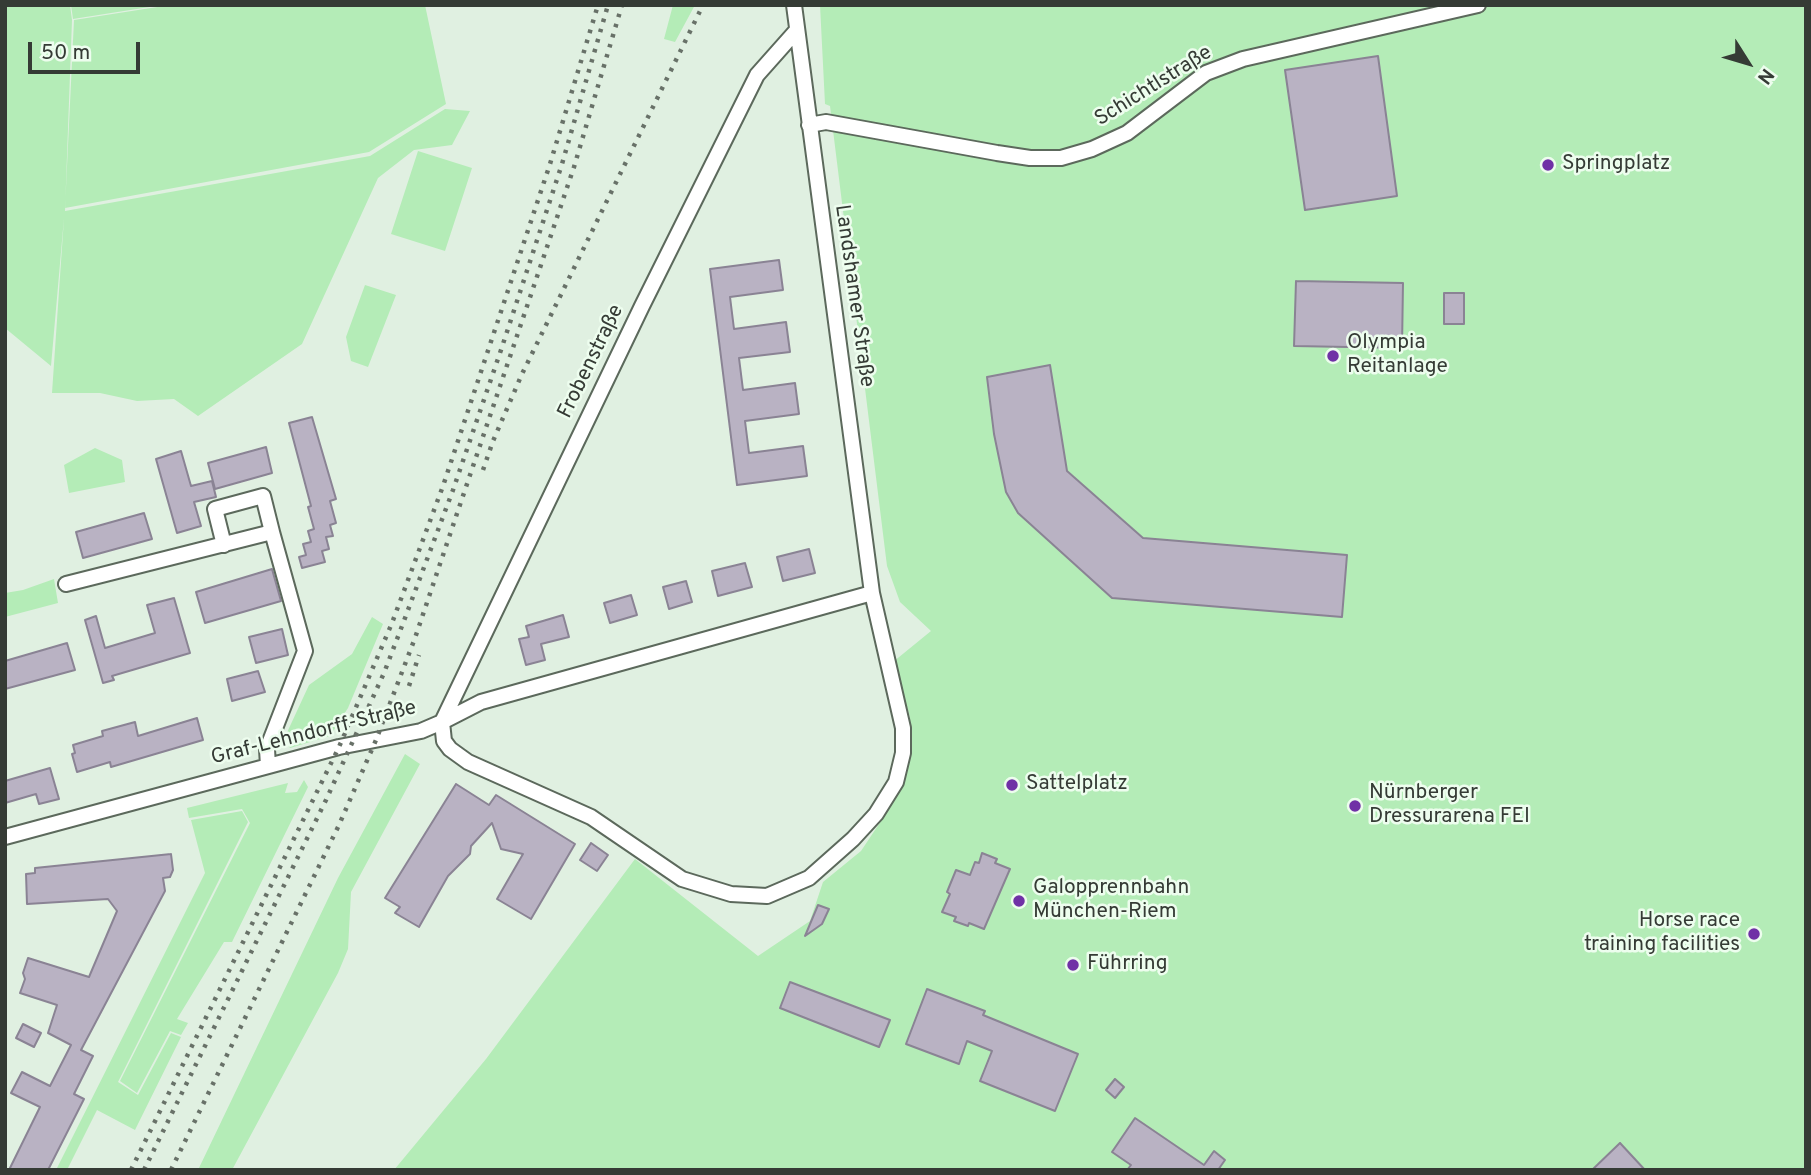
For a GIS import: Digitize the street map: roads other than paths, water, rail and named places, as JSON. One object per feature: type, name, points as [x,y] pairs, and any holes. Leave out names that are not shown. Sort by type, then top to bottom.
[{"type":"street","name":"Landshamer Straße","points":[[442,722],[444,741],[468,762],[591,817],[682,879],[731,894],[767,896],[809,878],[853,839],[876,814],[896,782],[903,753],[903,728],[872,593],[794,5]]},
{"type":"street","name":"Schichtlstraße","points":[[809,125],[827,122],[997,153],[1030,158],[1061,158],[1092,149],[1127,133],[1206,74],[1243,59],[1478,5]]},
{"type":"street","name":"Frobenstraße","points":[[442,722],[648,294],[757,75],[797,30]]},
{"type":"street","points":[[223,544],[215,509],[262,496],[305,651],[267,749],[268,766]]},
{"type":"street","points":[[66,584],[272,532]]},
{"type":"street","name":"Graf-Lehndorff-Straße","points":[[5,836],[339,747],[421,731],[481,702],[872,593]]},
{"type":"railway","points":[[131,1170],[339,747],[392,623],[443,486],[550,164],[598,5]]},
{"type":"railway","points":[[144,1170],[326,800],[384,673],[453,490],[501,350],[562,164],[608,5]]},
{"type":"railway","points":[[171,1170],[339,825],[376,740],[415,638],[574,167],[622,5]]},
{"type":"railway","points":[[483,470],[522,374],[703,5]]},
{"type":"railway","points":[[409,686],[419,655]]},
{"type":"place","name":"Springplatz","points":[[1548,165]]},
{"type":"place","name":"Olympia Reitanlage","points":[[1333,356]]},
{"type":"place","name":"Sattelplatz","points":[[1012,785]]},
{"type":"place","name":"Nürnberger Dressurarena FEI","points":[[1355,806]]},
{"type":"place","name":"Galopprennbahn München-Riem","points":[[1019,901]]},
{"type":"place","name":"Horse race training facilities","points":[[1754,934]]},
{"type":"place","name":"Führring","points":[[1073,965]]}]
